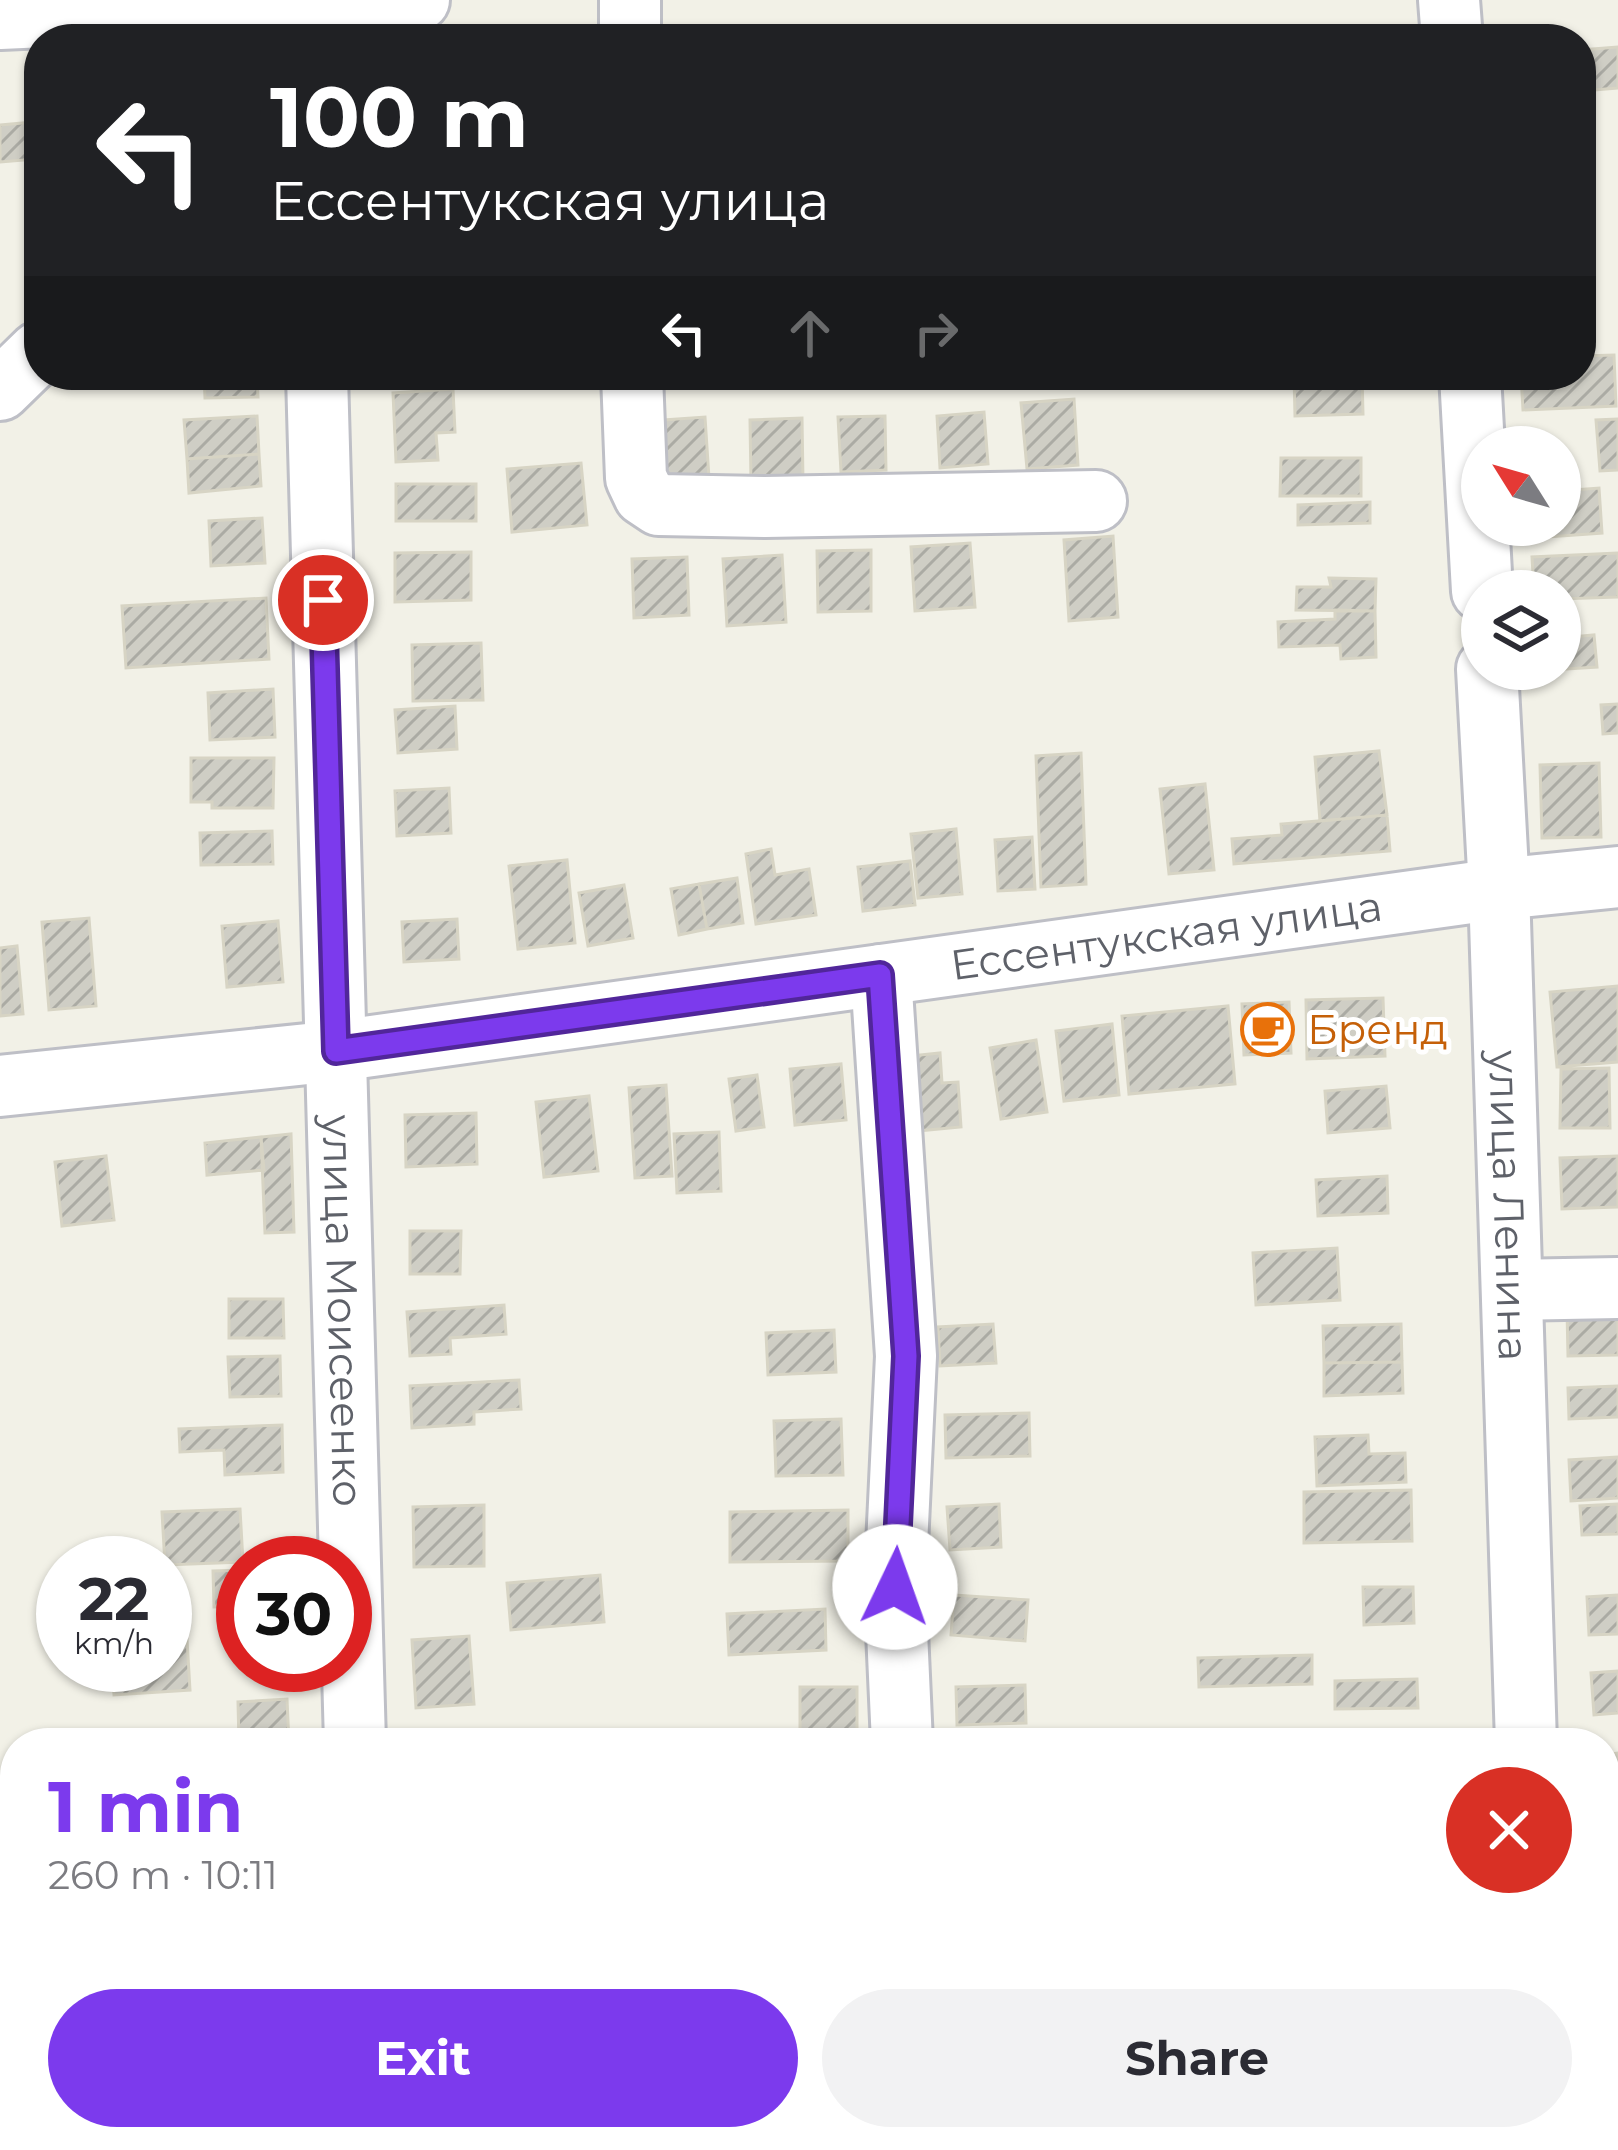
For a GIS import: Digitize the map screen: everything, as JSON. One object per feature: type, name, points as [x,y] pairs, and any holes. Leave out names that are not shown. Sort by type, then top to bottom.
[{"type":"street","points":[[0,20],[307,15],[419,0]]},
{"type":"street","points":[[0,390],[24,367]]},
{"type":"street","name":"улица Моисеенко","points":[[317,390],[355,1728]]},
{"type":"street","points":[[633,390],[636,478],[644,495],[659,505],[1096,501]]},
{"type":"street","points":[[1471,390],[1481,570]]},
{"type":"street","name":"улица Ленина","points":[[1487,690],[1499,889],[1526,1728]]},
{"type":"street","name":"Ессентукская улица","points":[[0,1086],[336,1051],[1499,889],[1618,878]]},
{"type":"street","points":[[880,975],[906,1356],[895,1587],[901,1728]]},
{"type":"street","points":[[1512,1289],[1618,1288]]},
{"type":"building","points":[[1618,47],[1618,88],[1596,90],[1596,49]]},
{"type":"building","points":[[24,123],[24,160],[0,162],[0,125]]},
{"type":"building","points":[[1614,355],[1616,406],[1523,410],[1522,390],[1596,390],[1596,356]]},
{"type":"building","points":[[205,390],[258,390],[258,397],[205,398]]},
{"type":"building","points":[[453,390],[455,432],[436,433],[438,460],[396,462],[393,393]]},
{"type":"building","points":[[1294,390],[1362,390],[1363,414],[1295,416]]},
{"type":"building","points":[[1074,399],[1078,465],[1027,469],[1021,403]]},
{"type":"building","points":[[984,412],[988,464],[940,468],[937,416]]},
{"type":"building","points":[[257,416],[259,454],[187,459],[184,420]]},
{"type":"building","points":[[885,416],[886,470],[841,472],[838,417]]},
{"type":"building","points":[[705,417],[709,478],[654,481],[650,421]]},
{"type":"building","points":[[802,418],[803,481],[751,482],[750,420]]},
{"type":"building","points":[[1618,419],[1618,470],[1600,471],[1596,420]]},
{"type":"building","points":[[259,454],[261,486],[189,493],[187,459]]},
{"type":"building","points":[[1281,458],[1361,458],[1361,496],[1280,496]]},
{"type":"building","points":[[581,463],[587,525],[512,532],[507,469]]},
{"type":"building","points":[[396,484],[476,484],[476,521],[396,521]]},
{"type":"building","points":[[1599,488],[1602,533],[1581,535],[1581,489]]},
{"type":"building","points":[[1370,502],[1370,523],[1298,525],[1298,505]]},
{"type":"building","points":[[262,518],[265,563],[211,566],[209,521]]},
{"type":"building","points":[[1113,536],[1118,617],[1069,621],[1064,540]]},
{"type":"building","points":[[970,543],[975,607],[915,611],[911,547]]},
{"type":"building","points":[[871,550],[871,611],[818,612],[817,551]]},
{"type":"building","points":[[471,552],[471,600],[395,602],[395,553]]},
{"type":"building","points":[[1618,553],[1618,597],[1581,598],[1581,570],[1533,570],[1532,557]]},
{"type":"building","points":[[782,555],[786,622],[727,626],[723,559]]},
{"type":"building","points":[[687,557],[689,615],[634,618],[632,559]]},
{"type":"building","points":[[1329,578],[1376,579],[1375,611],[1296,610],[1297,587],[1331,587]]},
{"type":"building","points":[[266,598],[269,659],[126,668],[122,606]]},
{"type":"building","points":[[1335,610],[1375,611],[1376,657],[1341,659],[1340,645],[1279,647],[1278,622],[1335,619]]},
{"type":"building","points":[[1594,635],[1597,667],[1581,668],[1581,636]]},
{"type":"building","points":[[481,643],[483,700],[413,701],[412,645]]},
{"type":"building","points":[[273,689],[275,737],[210,740],[208,693]]},
{"type":"building","points":[[1618,704],[1618,733],[1603,734],[1601,705]]},
{"type":"building","points":[[455,706],[457,749],[398,753],[395,710]]},
{"type":"building","points":[[1379,751],[1387,815],[1320,821],[1315,757]]},
{"type":"building","points":[[1081,753],[1086,884],[1041,887],[1036,756]]},
{"type":"building","points":[[191,758],[274,758],[273,808],[212,808],[212,802],[191,802]]},
{"type":"building","points":[[1599,763],[1601,837],[1542,838],[1540,765]]},
{"type":"building","points":[[1205,784],[1214,870],[1169,874],[1160,789]]},
{"type":"building","points":[[449,788],[451,833],[397,836],[395,791]]},
{"type":"building","points":[[1387,815],[1390,851],[1234,864],[1232,839],[1282,835],[1281,824]]},
{"type":"building","points":[[956,829],[962,894],[918,898],[911,834]]},
{"type":"building","points":[[272,831],[273,864],[201,865],[200,833]]},
{"type":"building","points":[[1032,837],[1035,889],[998,891],[995,840]]},
{"type":"building","points":[[771,849],[775,875],[809,869],[816,915],[756,924],[746,854]]},
{"type":"building","points":[[567,860],[575,943],[518,949],[509,866]]},
{"type":"building","points":[[910,861],[915,905],[863,911],[858,867]]},
{"type":"building","points":[[737,878],[743,923],[707,929],[699,884]]},
{"type":"building","points":[[699,884],[707,929],[679,935],[671,889]]},
{"type":"building","points":[[624,885],[633,938],[588,946],[579,893]]},
{"type":"building","points":[[89,918],[96,1006],[49,1010],[42,922]]},
{"type":"building","points":[[457,919],[459,959],[404,962],[402,922]]},
{"type":"building","points":[[278,921],[283,982],[227,987],[222,926]]},
{"type":"building","points":[[17,946],[23,1014],[0,1016],[0,948]]},
{"type":"building","points":[[1618,986],[1618,1062],[1557,1067],[1550,992]]},
{"type":"building","points":[[1383,998],[1385,1056],[1307,1059],[1306,1000]]},
{"type":"building","points":[[1289,1002],[1291,1053],[1244,1055],[1242,1004]]},
{"type":"building","points":[[1228,1006],[1235,1084],[1129,1094],[1122,1016]]},
{"type":"building","points":[[1112,1024],[1119,1095],[1064,1101],[1056,1031]]},
{"type":"building","points":[[1036,1040],[1047,1112],[1001,1119],[990,1048]]},
{"type":"building","points":[[940,1053],[942,1083],[958,1082],[961,1127],[917,1131],[910,1056]]},
{"type":"building","points":[[841,1064],[846,1120],[795,1125],[790,1069]]},
{"type":"building","points":[[1609,1068],[1610,1128],[1560,1128],[1561,1069]]},
{"type":"building","points":[[757,1075],[764,1127],[736,1131],[729,1079]]},
{"type":"building","points":[[666,1085],[672,1176],[635,1178],[629,1088]]},
{"type":"building","points":[[1386,1086],[1390,1128],[1328,1133],[1325,1091]]},
{"type":"building","points":[[589,1096],[598,1171],[544,1177],[536,1102]]},
{"type":"building","points":[[476,1113],[477,1164],[406,1167],[405,1115]]},
{"type":"building","points":[[719,1132],[721,1191],[677,1193],[674,1134]]},
{"type":"building","points":[[291,1134],[294,1232],[265,1233],[261,1137]]},
{"type":"building","points":[[261,1137],[264,1170],[207,1175],[205,1143]]},
{"type":"building","points":[[106,1156],[114,1220],[62,1226],[55,1162]]},
{"type":"building","points":[[1618,1156],[1618,1207],[1562,1209],[1560,1158]]},
{"type":"building","points":[[1387,1176],[1388,1213],[1318,1216],[1316,1180]]},
{"type":"building","points":[[410,1231],[461,1231],[460,1274],[410,1274]]},
{"type":"building","points":[[1337,1248],[1340,1300],[1256,1305],[1253,1253]]},
{"type":"building","points":[[229,1299],[283,1299],[284,1338],[229,1338]]},
{"type":"building","points":[[504,1305],[506,1334],[450,1338],[451,1354],[410,1356],[407,1312]]},
{"type":"building","points":[[1618,1309],[1618,1355],[1568,1356],[1567,1310]]},
{"type":"building","points":[[993,1324],[996,1363],[940,1366],[938,1327]]},
{"type":"building","points":[[1401,1324],[1402,1362],[1324,1363],[1323,1326]]},
{"type":"building","points":[[834,1330],[836,1372],[768,1375],[766,1333]]},
{"type":"building","points":[[280,1356],[281,1396],[230,1397],[228,1357]]},
{"type":"building","points":[[1402,1362],[1403,1393],[1324,1396],[1324,1363]]},
{"type":"building","points":[[519,1380],[521,1409],[474,1412],[474,1424],[412,1428],[410,1386]]},
{"type":"building","points":[[1618,1386],[1618,1417],[1569,1419],[1568,1388]]},
{"type":"building","points":[[1029,1413],[1030,1456],[946,1458],[945,1415]]},
{"type":"building","points":[[841,1419],[843,1475],[776,1476],[774,1421]]},
{"type":"building","points":[[282,1425],[283,1472],[225,1475],[224,1450],[180,1452],[179,1429]]},
{"type":"building","points":[[1368,1435],[1369,1454],[1405,1453],[1406,1482],[1317,1486],[1315,1437]]},
{"type":"building","points":[[1618,1457],[1618,1498],[1571,1501],[1569,1460]]},
{"type":"building","points":[[1411,1490],[1412,1541],[1304,1543],[1304,1492]]},
{"type":"building","points":[[999,1504],[1001,1547],[950,1550],[947,1507]]},
{"type":"building","points":[[1618,1504],[1618,1534],[1582,1535],[1580,1506]]},
{"type":"building","points":[[484,1505],[484,1566],[414,1567],[413,1507]]},
{"type":"building","points":[[240,1509],[242,1536],[216,1536],[216,1563],[192,1564],[192,1536],[163,1536],[162,1512]]},
{"type":"building","points":[[848,1510],[848,1561],[730,1562],[730,1512]]},
{"type":"building","points":[[216,1571],[216,1607],[214,1607]]},
{"type":"building","points":[[600,1575],[604,1622],[511,1630],[507,1583]]},
{"type":"building","points":[[1363,1587],[1413,1587],[1414,1623],[1364,1625]]},
{"type":"building","points":[[954,1595],[1028,1600],[1025,1641],[951,1635]]},
{"type":"building","points":[[1618,1595],[1618,1634],[1589,1635],[1587,1597]]},
{"type":"building","points":[[825,1609],[826,1650],[729,1655],[727,1614]]},
{"type":"building","points":[[469,1636],[474,1704],[416,1708],[412,1640]]},
{"type":"building","points":[[1312,1655],[1312,1684],[1199,1687],[1198,1658]]},
{"type":"building","points":[[1618,1671],[1618,1713],[1594,1715],[1591,1673]]},
{"type":"building","points":[[1417,1679],[1418,1708],[1335,1709],[1335,1681]]},
{"type":"building","points":[[1025,1685],[1026,1723],[957,1725],[956,1687]]},
{"type":"building","points":[[800,1687],[857,1687],[857,1728],[800,1728]]},
{"type":"building","points":[[287,1699],[288,1728],[239,1728],[238,1702]]},
{"type":"place","name":"Бренд","points":[[1268,1029]]},
{"type":"route","points":[[323,600],[336,1051],[880,975],[906,1356],[895,1587]]}]
